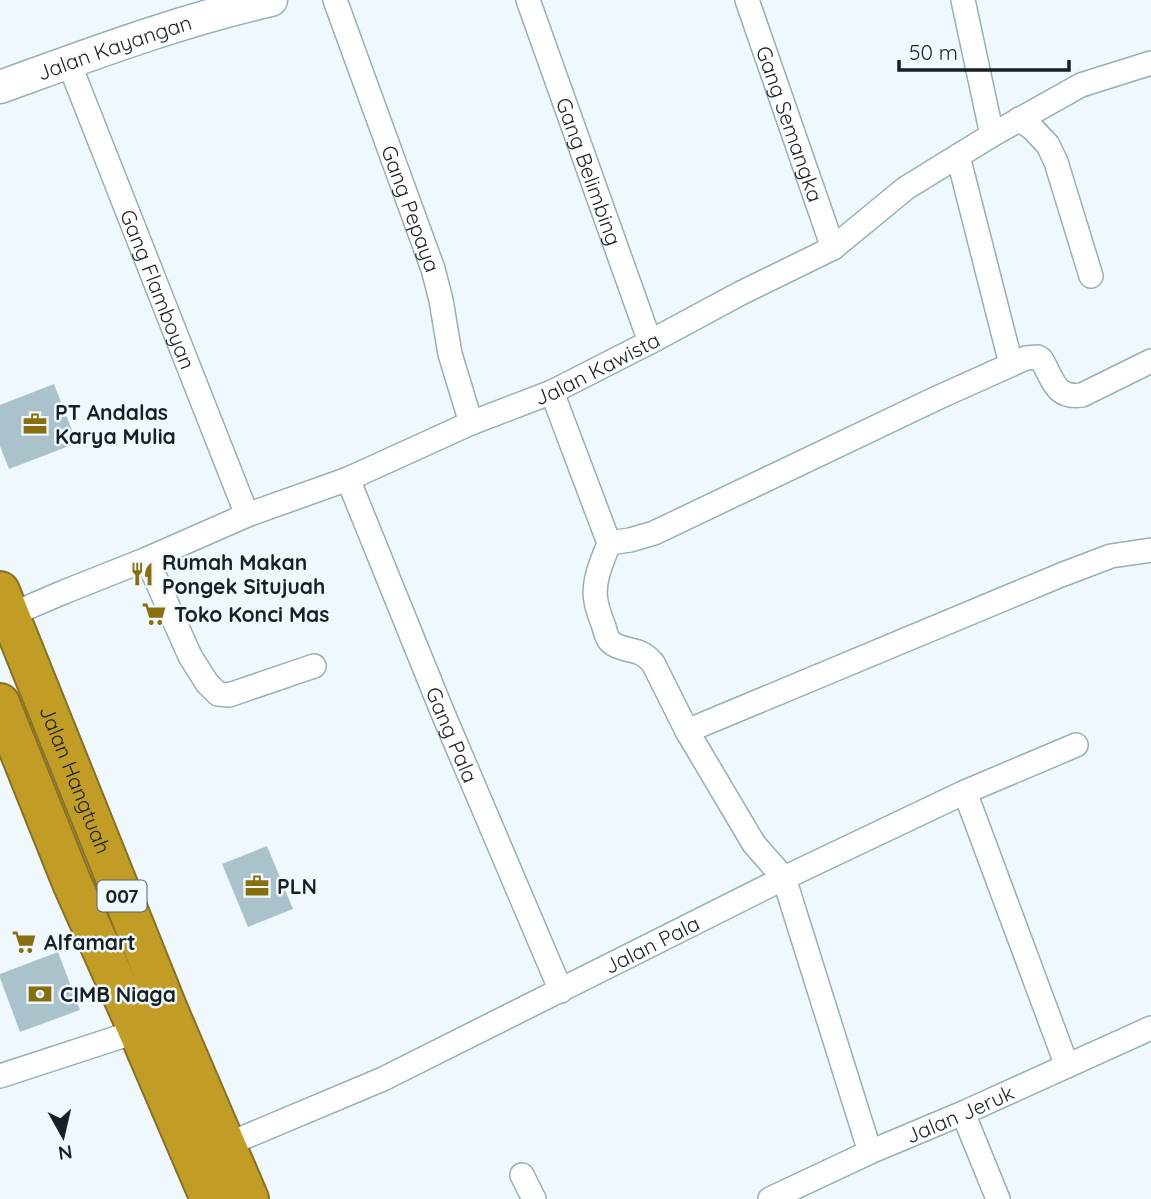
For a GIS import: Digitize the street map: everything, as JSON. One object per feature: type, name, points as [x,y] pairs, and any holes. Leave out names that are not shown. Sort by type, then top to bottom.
[{"type":"highway","name":"Jalan Hangtuah","points":[[5,603],[169,1012],[249,1199]]},
{"type":"highway","name":"Jalan Hangtuah","points":[[0,703],[72,883],[210,1199]]},
{"type":"street","name":"Jalan Kayangan","points":[[0,87],[158,31],[271,0]]},
{"type":"street","name":"Gang Pepaya","points":[[335,0],[433,269],[450,354],[471,423]]},
{"type":"street","name":"Gang Belimbing","points":[[528,0],[650,342]]},
{"type":"street","name":"Gang Semangka","points":[[747,0],[833,248]]},
{"type":"street","points":[[963,0],[992,135]]},
{"type":"street","name":"Gang Flamboyan","points":[[69,62],[247,516]]},
{"type":"street","name":"Jalan Kawista","points":[[5,603],[64,592],[247,516],[348,479],[471,423],[552,392],[833,248],[906,188],[1019,119],[1081,85],[1151,63]]},
{"type":"street","points":[[1019,119],[1048,145],[1056,162],[1091,276]]},
{"type":"street","points":[[958,156],[1010,364]]},
{"type":"street","points":[[610,543],[654,533],[1026,358],[1038,357],[1056,387],[1061,392],[1075,396],[1151,361]]},
{"type":"street","points":[[552,392],[610,543],[600,568],[595,599],[607,636],[615,645],[638,651],[653,663],[687,731],[754,844],[783,878],[870,1152]]},
{"type":"street","name":"Gang Pala","points":[[348,479],[442,711],[561,990]]},
{"type":"street","points":[[687,731],[1061,575],[1111,556],[1151,550]]},
{"type":"street","points":[[147,559],[190,656],[207,683],[218,694],[229,695],[314,666]]},
{"type":"street","name":"Jalan Pala","points":[[226,1145],[383,1079],[783,878],[965,792],[1076,745]]},
{"type":"street","points":[[965,792],[1067,1066]]},
{"type":"street","name":"Jalan Jeruk","points":[[770,1199],[1151,1028]]},
{"type":"street","points":[[0,1076],[138,1031]]},
{"type":"street","points":[[963,1113],[998,1199]]},
{"type":"street","points":[[522,1175],[534,1199]]},
{"type":"building","name":"PT Andalas Karya Mulia","points":[[54,384],[77,443],[9,469],[0,446],[0,405]]},
{"type":"building","name":"PLN","points":[[267,846],[293,909],[248,927],[222,864]]},
{"type":"building","name":"CIMB Niaga","points":[[58,952],[80,1010],[20,1032],[0,974]]},
{"type":"place","name":"PT Andalas Karya Mulia","points":[[35,424]]},
{"type":"place","name":"Rumah Makan Pongek Situjuah","points":[[142,574]]},
{"type":"place","name":"Toko Konci Mas","points":[[154,614]]},
{"type":"place","name":"PLN","points":[[257,886]]},
{"type":"place","name":"Alfamart","points":[[24,942]]},
{"type":"place","name":"CIMB Niaga","points":[[40,994]]}]
